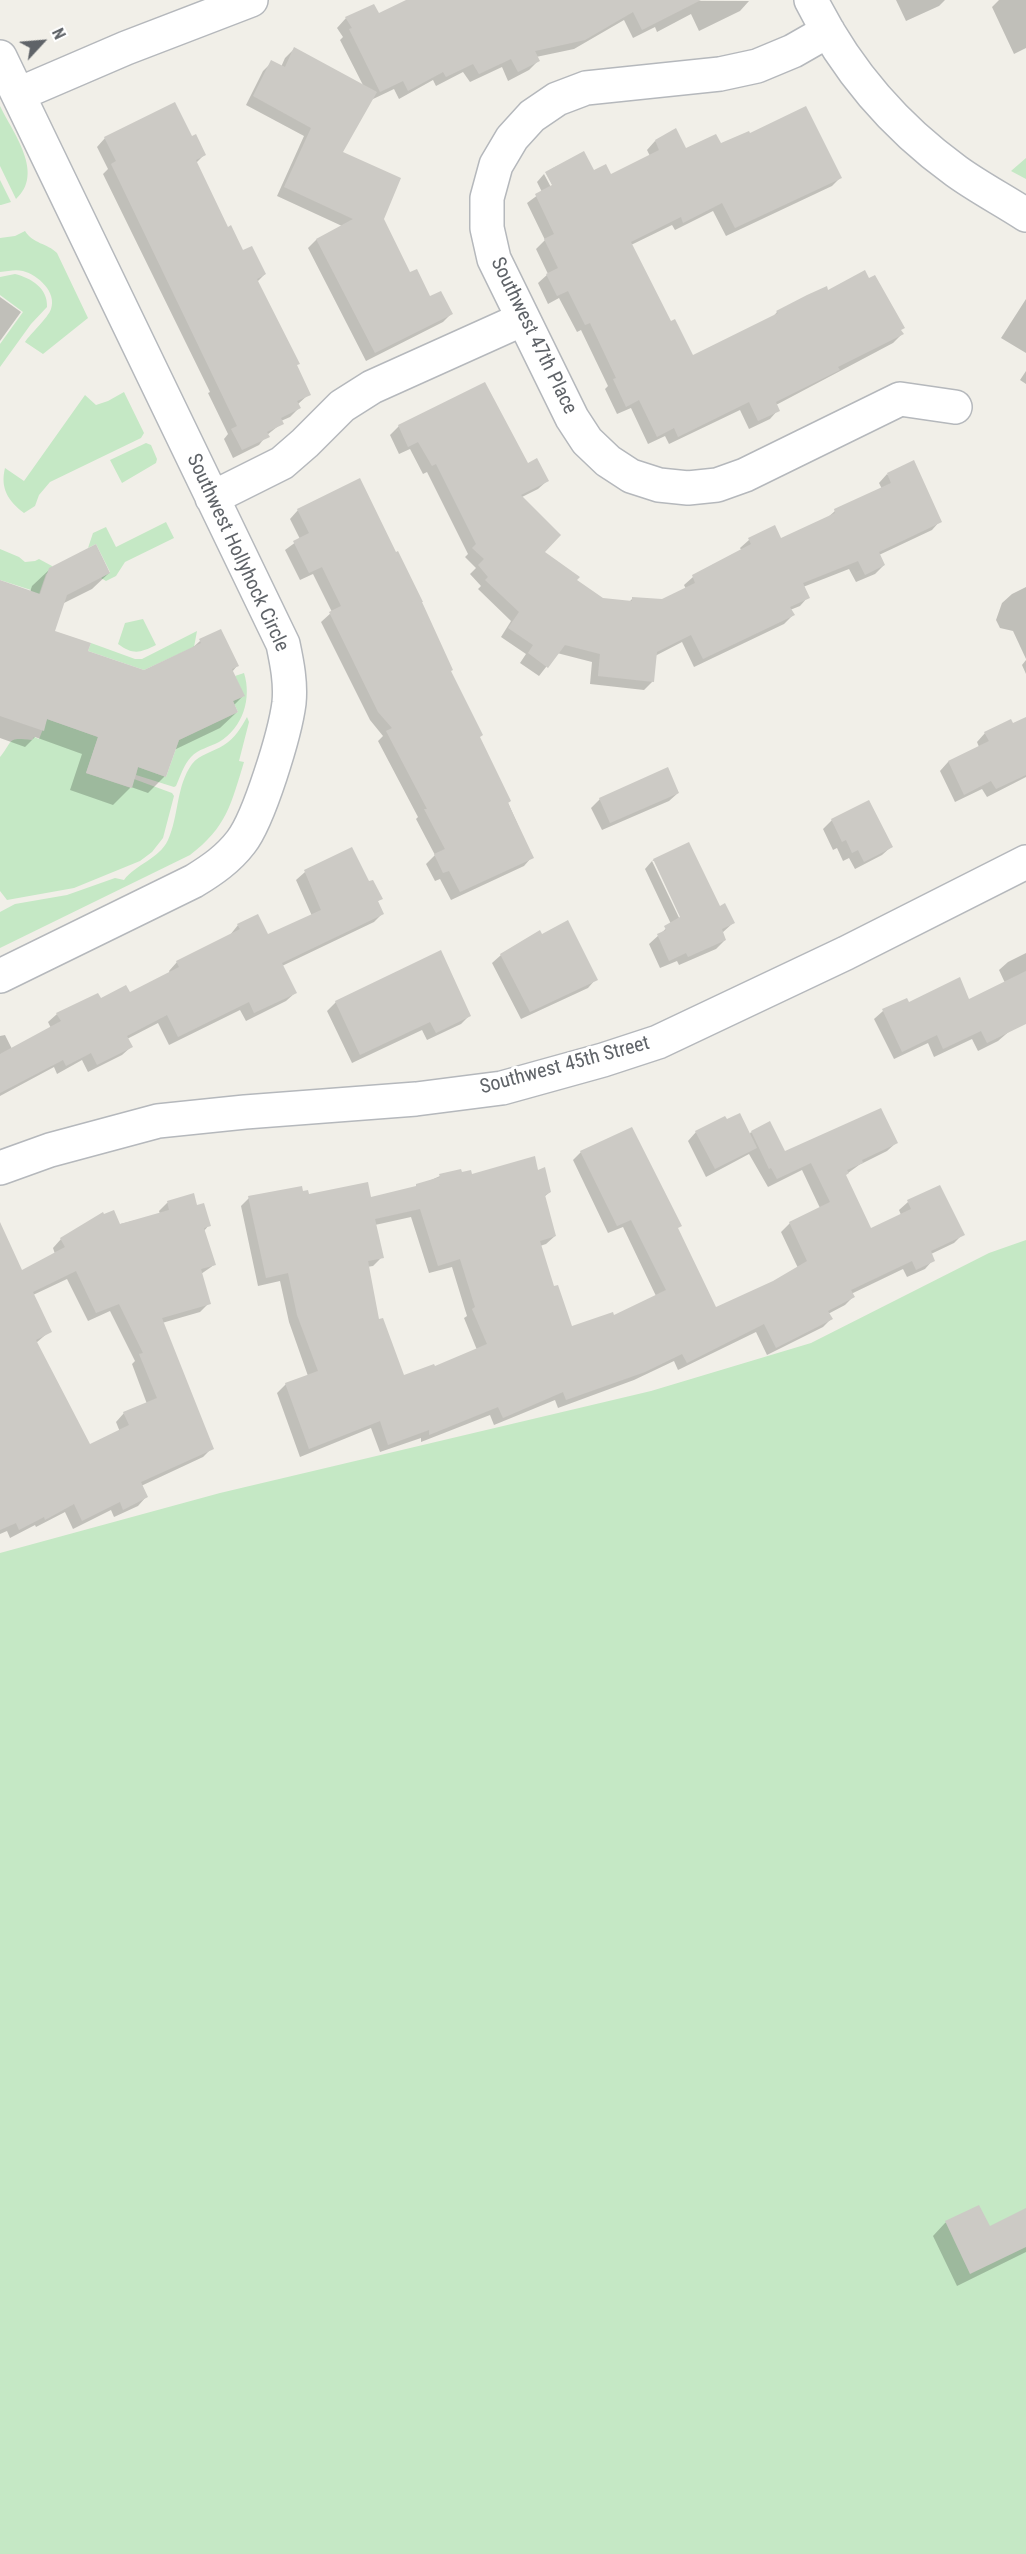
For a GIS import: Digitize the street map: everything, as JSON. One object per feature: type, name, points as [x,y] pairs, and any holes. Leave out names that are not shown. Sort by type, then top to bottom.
[{"type":"street","points":[[19,94],[126,48],[251,0]]},
{"type":"street","points":[[811,0],[853,71],[901,126],[958,173],[1026,215]]},
{"type":"street","name":"Southwest 47th Place","points":[[828,31],[793,51],[757,66],[720,74],[586,88],[556,99],[532,116],[512,138],[496,165],[487,198],[487,228],[494,259],[572,418],[587,441],[608,461],[631,476],[659,485],[688,488],[717,485],[745,475],[900,399],[955,407]]},
{"type":"street","name":"Southwest Hollyhock Circle","points":[[0,57],[283,644],[289,673],[289,703],[284,724],[256,816],[240,843],[218,866],[202,876],[0,976]]},
{"type":"street","points":[[212,498],[282,463],[342,405],[372,387],[523,319]]},
{"type":"street","name":"Southwest 45th Street","points":[[0,1168],[50,1150],[158,1121],[416,1099],[502,1088],[603,1060],[657,1042],[846,953],[1026,862]]},
{"type":"green space","points":[[0,106],[24,153],[27,165],[28,177],[24,189],[16,199],[0,166]]},
{"type":"green space","points":[[1026,158],[1026,179],[1011,171]]},
{"type":"green space","points":[[0,180],[11,202],[1,205],[0,205]]},
{"type":"green space","points":[[25,231],[32,239],[57,253],[88,318],[43,354],[25,342],[47,317],[51,309],[49,291],[40,280],[29,273],[18,270],[0,272],[0,238],[15,236]]},
{"type":"green space","points":[[15,274],[27,278],[42,289],[47,300],[47,307],[31,324],[0,367],[0,344],[23,312],[0,295],[0,277]]},
{"type":"green space","points":[[124,392],[144,433],[141,438],[50,482],[39,495],[35,506],[24,513],[18,508],[10,499],[5,488],[5,468],[24,481],[85,395],[96,405]]},
{"type":"green space","points":[[146,443],[151,445],[157,459],[156,463],[122,483],[110,460]]},
{"type":"green space","points":[[166,522],[174,538],[125,562],[116,576],[106,581],[101,578],[110,572],[96,544],[88,548],[93,533],[106,527],[116,547]]},
{"type":"green space","points":[[0,549],[25,562],[39,559],[52,566],[53,570],[46,574],[33,612],[25,609],[31,590],[0,580]]},
{"type":"green space","points":[[143,619],[156,645],[137,652],[118,644],[125,623]]},
{"type":"green space","points":[[197,631],[194,647],[144,670],[88,651],[91,643],[135,659],[142,659]]},
{"type":"green space","points":[[244,673],[247,692],[240,721],[219,742],[191,757],[176,786],[136,775],[138,767],[166,777],[179,740],[238,712],[233,701],[244,696],[235,676]]},
{"type":"green space","points":[[247,717],[249,722],[239,761],[244,762],[231,802],[220,824],[202,845],[190,855],[0,948],[0,912],[15,904],[67,895],[115,878],[124,880],[159,852],[172,831],[180,791],[192,764],[228,742]]},
{"type":"green space","points":[[47,719],[98,737],[86,773],[131,788],[134,779],[172,793],[174,796],[163,838],[152,852],[140,861],[74,888],[7,900],[0,891],[0,757],[9,743],[14,740],[32,740],[34,737],[39,739]]},
{"type":"green space","points":[[1026,1240],[1026,2554],[0,2554],[0,1553],[220,1493],[651,1391],[811,1343],[989,1253]]},
{"type":"building","points":[[406,0],[701,0],[642,30],[633,12],[585,40],[535,51],[540,61],[518,72],[511,59],[479,74],[473,64],[446,77],[443,72],[408,91],[403,81],[380,92],[345,17],[374,4],[379,13]]},
{"type":"building","points":[[294,47],[377,92],[343,152],[401,178],[384,219],[410,272],[417,269],[430,296],[441,291],[453,314],[375,353],[316,239],[353,219],[284,187],[311,128],[253,96],[271,60],[285,67]]},
{"type":"building","points":[[175,102],[192,136],[196,134],[206,155],[196,160],[228,227],[231,225],[243,250],[252,246],[266,274],[257,279],[300,364],[297,365],[311,395],[297,401],[301,408],[281,418],[284,424],[267,432],[270,437],[242,450],[231,429],[237,426],[111,164],[116,161],[104,137]]},
{"type":"building","points":[[806,106],[842,178],[735,228],[722,203],[683,223],[681,217],[631,242],[671,321],[675,319],[693,355],[778,313],[776,311],[807,295],[827,286],[828,290],[865,270],[869,278],[875,275],[905,328],[901,330],[904,334],[838,367],[840,370],[776,402],[780,411],[758,421],[749,402],[678,437],[674,428],[657,437],[639,400],[626,407],[613,379],[616,378],[590,323],[585,325],[568,291],[557,296],[546,274],[558,268],[544,239],[554,234],[535,194],[552,185],[545,172],[584,151],[594,170],[606,164],[611,174],[659,150],[655,140],[676,128],[686,148],[716,134],[721,143],[749,131],[750,133]]},
{"type":"building","points":[[485,382],[528,463],[537,458],[549,481],[521,495],[561,535],[545,552],[580,577],[577,580],[603,598],[632,601],[632,597],[662,599],[695,583],[692,575],[751,544],[748,538],[775,525],[781,538],[835,513],[834,509],[891,483],[887,473],[914,460],[942,522],[879,552],[885,565],[865,575],[858,561],[803,583],[810,598],[790,607],[795,615],[703,659],[691,635],[657,652],[654,682],[598,676],[600,654],[565,645],[548,668],[528,653],[533,645],[508,628],[519,612],[485,580],[488,577],[478,565],[484,559],[472,548],[476,544],[436,464],[432,466],[418,442],[408,447],[398,425]]},
{"type":"building","points":[[360,478],[423,602],[453,670],[451,671],[483,735],[480,737],[511,801],[508,803],[534,858],[460,892],[449,871],[443,873],[434,854],[445,849],[386,731],[392,728],[378,712],[329,612],[341,606],[322,567],[309,573],[293,541],[309,533],[297,509]]},
{"type":"building","points":[[96,544],[110,573],[67,595],[55,631],[91,643],[88,651],[144,670],[201,643],[199,639],[221,629],[239,666],[232,669],[245,696],[233,701],[238,712],[179,740],[166,777],[138,767],[132,788],[86,773],[98,737],[47,719],[44,731],[0,716],[0,580],[40,594],[49,568]]},
{"type":"building","points":[[1026,717],[1026,775],[996,789],[991,781],[964,795],[948,761],[989,741],[984,732],[1011,719],[1013,723]]},
{"type":"building","points":[[668,767],[679,793],[610,823],[599,798]]},
{"type":"building","points":[[869,800],[893,847],[864,862],[858,850],[852,853],[846,840],[842,842],[831,819]]},
{"type":"building","points":[[689,842],[720,906],[725,903],[735,923],[722,929],[726,940],[688,957],[686,953],[669,961],[657,934],[666,930],[664,926],[680,917],[653,859]]},
{"type":"building","points":[[352,847],[369,881],[373,880],[383,899],[378,901],[384,914],[282,963],[297,993],[254,1013],[249,1002],[178,1037],[167,1015],[127,1036],[133,1047],[97,1065],[91,1053],[66,1066],[63,1060],[0,1093],[0,1054],[61,1021],[56,1013],[98,993],[101,998],[126,985],[130,992],[179,967],[176,961],[240,929],[237,924],[258,914],[268,934],[321,910],[304,870]]},
{"type":"building","points":[[568,920],[598,980],[530,1012],[500,954],[540,930],[542,934]]},
{"type":"building","points":[[441,950],[471,1016],[436,1033],[430,1022],[360,1055],[335,1001]]},
{"type":"building","points":[[1026,971],[1026,1024],[987,1043],[981,1031],[943,1049],[937,1035],[902,1052],[882,1009],[907,998],[909,1002],[960,977],[969,999]]},
{"type":"building","points":[[881,1108],[898,1143],[862,1160],[863,1163],[847,1170],[849,1173],[846,1175],[871,1228],[911,1209],[907,1200],[940,1185],[965,1235],[931,1251],[935,1261],[916,1270],[912,1261],[851,1290],[855,1297],[828,1311],[833,1319],[776,1348],[764,1324],[687,1363],[682,1354],[645,1372],[566,1400],[563,1392],[503,1418],[498,1407],[429,1435],[429,1430],[388,1445],[380,1421],[309,1449],[285,1383],[318,1371],[297,1315],[288,1273],[266,1278],[248,1196],[302,1186],[303,1191],[308,1190],[309,1194],[368,1182],[371,1197],[416,1186],[416,1184],[440,1177],[439,1174],[461,1169],[462,1172],[471,1170],[472,1174],[535,1156],[538,1170],[545,1167],[551,1192],[545,1195],[556,1236],[540,1241],[554,1286],[558,1285],[572,1326],[613,1312],[614,1315],[666,1290],[631,1220],[617,1226],[580,1151],[632,1127],[682,1226],[678,1228],[716,1307],[773,1281],[807,1261],[789,1222],[830,1202],[811,1163],[777,1179],[771,1168],[769,1169],[751,1131],[770,1121],[785,1151]],"holes":[[[420,1209],[438,1266],[460,1259],[475,1307],[472,1309],[487,1344],[435,1366],[434,1364],[404,1375],[383,1318],[379,1319],[368,1261],[384,1258],[375,1219]]]},
{"type":"building","points":[[740,1113],[757,1148],[715,1169],[695,1131],[725,1116],[727,1119]]},
{"type":"building","points":[[194,1193],[197,1205],[204,1203],[211,1226],[204,1228],[216,1265],[201,1269],[211,1304],[162,1318],[214,1449],[141,1482],[148,1497],[123,1510],[120,1502],[82,1521],[74,1504],[45,1520],[44,1517],[19,1530],[16,1523],[0,1530],[0,1222],[22,1270],[65,1247],[60,1238],[103,1212],[104,1214],[114,1210],[120,1224],[169,1210],[167,1201]],"holes":[[[76,1271],[96,1313],[119,1304],[143,1353],[139,1354],[157,1398],[123,1412],[129,1425],[90,1444],[36,1340],[52,1332],[33,1292]]]},
{"type":"building","points":[[979,2205],[990,2226],[1026,2208],[1026,2247],[970,2274],[945,2221]]}]
